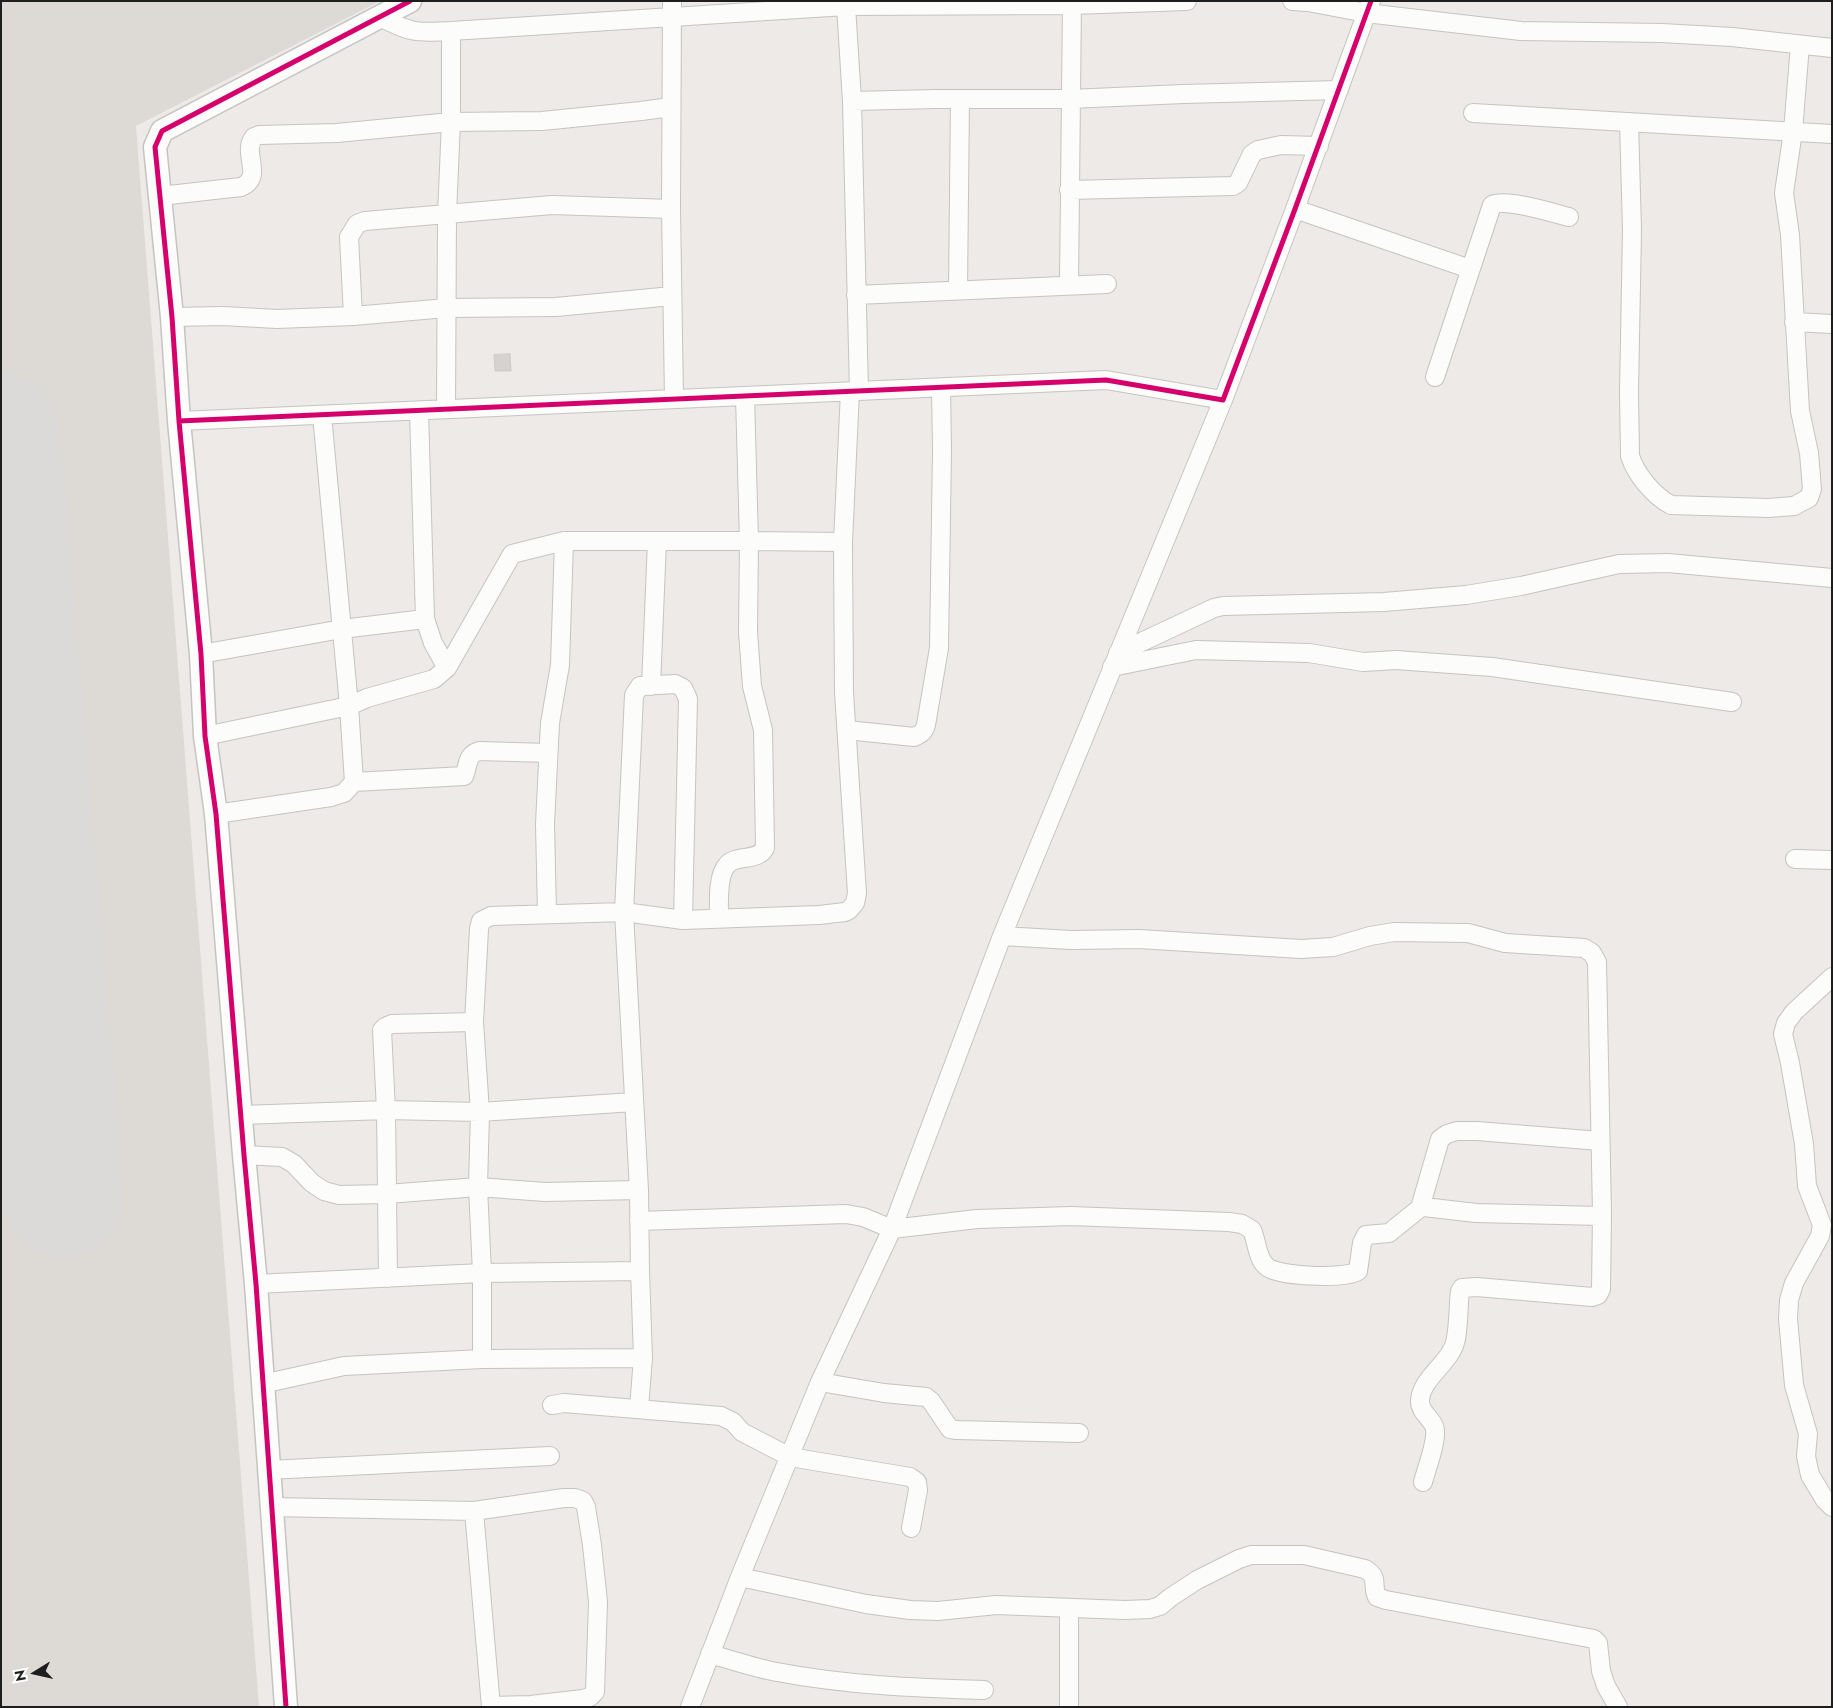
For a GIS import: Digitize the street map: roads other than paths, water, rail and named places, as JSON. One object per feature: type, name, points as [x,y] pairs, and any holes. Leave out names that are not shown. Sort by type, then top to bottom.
[{"type":"street","points":[[286,1707],[256,1284],[216,814],[205,736],[201,654],[179,422],[172,317],[155,147],[162,132],[410,1]]},
{"type":"street","points":[[380,17],[407,31],[424,33],[672,9],[1187,1]]},
{"type":"street","points":[[1292,1],[1369,7],[1521,31],[1732,37],[1832,48]]},
{"type":"street","points":[[1069,285],[1069,190],[1072,146],[1070,100],[1071,3]]},
{"type":"street","points":[[482,1359],[482,1273],[478,1187],[480,1112],[474,1022],[481,921],[491,916],[624,912],[683,920],[819,915],[845,912],[850,910],[855,903],[857,893],[844,693],[843,542],[854,391],[856,295],[852,101],[846,6]]},
{"type":"street","points":[[690,1707],[740,1577],[820,1382],[892,1229],[1002,936],[1222,400],[1296,209],[1369,7]]},
{"type":"street","points":[[672,9],[671,209],[674,399]]},
{"type":"street","points":[[446,409],[447,214],[451,122],[451,31]]},
{"type":"street","points":[[1629,122],[1632,230],[1629,392],[1630,456],[1639,474],[1661,500],[1671,504],[1768,508],[1794,506],[1809,498],[1812,489],[1809,453],[1800,411],[1790,235],[1784,193],[1793,131],[1800,45]]},
{"type":"street","points":[[852,101],[960,99],[1070,100],[1183,94],[1339,90]]},
{"type":"street","points":[[958,290],[960,99]]},
{"type":"street","points":[[160,196],[241,187],[247,184],[252,177],[250,145],[254,136],[337,133],[451,122],[542,121],[671,107]]},
{"type":"street","points":[[1473,113],[1832,134]]},
{"type":"street","points":[[1069,190],[1233,186],[1238,183],[1252,154],[1258,150],[1281,145],[1319,146]]},
{"type":"street","points":[[1435,377],[1490,209],[1494,204],[1510,203],[1570,217]]},
{"type":"street","points":[[353,316],[348,237],[357,224],[365,221],[552,205],[671,209]]},
{"type":"street","points":[[1296,209],[1470,269]]},
{"type":"street","points":[[856,295],[1108,284]]},
{"type":"street","points":[[172,317],[223,316],[277,319],[353,316],[447,308],[556,307],[672,296]]},
{"type":"street","points":[[1794,322],[1832,324]]},
{"type":"street","points":[[179,422],[1106,380],[1222,400]]},
{"type":"street","points":[[846,730],[914,736],[924,731],[926,725],[939,648],[941,387]]},
{"type":"street","points":[[719,918],[720,887],[723,871],[727,864],[735,860],[757,855],[763,852],[765,848],[763,730],[752,686],[748,632],[749,540],[746,396]]},
{"type":"street","points":[[419,410],[425,619],[433,643],[447,668]]},
{"type":"street","points":[[322,415],[349,706],[354,782]]},
{"type":"street","points":[[205,736],[349,706],[368,698],[434,679],[447,668],[512,554],[564,541],[749,540],[843,542]]},
{"type":"street","points":[[547,914],[545,824],[548,753],[550,723],[560,665],[564,541]]},
{"type":"street","points":[[652,686],[657,541]]},
{"type":"street","points":[[1115,660],[1214,608],[1223,606],[1384,602],[1466,595],[1521,586],[1619,564],[1643,562],[1832,578]]},
{"type":"street","points":[[201,654],[342,629],[425,619]]},
{"type":"street","points":[[1115,660],[1196,650],[1309,653],[1363,662],[1396,660],[1492,667],[1732,702]]},
{"type":"street","points":[[639,1408],[643,1358],[639,1190],[624,912],[634,695],[640,686],[679,685],[683,688],[688,699],[683,920]]},
{"type":"street","points":[[216,814],[331,797],[344,793],[354,782],[464,776],[469,759],[473,753],[479,750],[548,753]]},
{"type":"street","points":[[1795,859],[1832,860]]},
{"type":"street","points":[[1002,936],[1071,940],[1139,939],[1301,949],[1333,946],[1394,932],[1468,934],[1505,943],[1588,949],[1592,953],[1597,962],[1601,1289],[1598,1295],[1592,1297],[1477,1287],[1465,1287],[1460,1291],[1454,1348],[1432,1376],[1420,1400],[1420,1405],[1435,1427],[1436,1436],[1423,1482]]},
{"type":"street","points":[[1832,977],[1794,1012],[1786,1023],[1782,1034],[1790,1063],[1804,1144],[1807,1186],[1822,1225],[1820,1236],[1794,1283],[1789,1300],[1788,1319],[1794,1385],[1808,1434],[1806,1456],[1810,1475],[1825,1500],[1832,1507]]},
{"type":"street","points":[[388,1278],[386,1110],[382,1034],[385,1027],[392,1024],[474,1022]]},
{"type":"street","points":[[241,1115],[386,1110],[480,1112],[634,1102]]},
{"type":"street","points":[[639,1221],[846,1214],[863,1217],[892,1229],[977,1219],[1071,1216],[1228,1222],[1242,1224],[1252,1230],[1262,1261],[1275,1272],[1320,1275],[1351,1274],[1358,1271],[1362,1243],[1366,1235],[1389,1233],[1420,1208],[1430,1179],[1437,1147],[1440,1139],[1447,1134],[1477,1131],[1600,1141]]},
{"type":"street","points":[[244,1155],[282,1157],[294,1164],[324,1191],[339,1195],[387,1194],[478,1187],[545,1192],[639,1190]]},
{"type":"street","points":[[1420,1208],[1432,1207],[1476,1213],[1601,1216]]},
{"type":"street","points":[[256,1284],[482,1273],[640,1271]]},
{"type":"street","points":[[262,1384],[344,1366],[482,1359],[643,1358]]},
{"type":"street","points":[[820,1382],[884,1393],[926,1397],[931,1401],[950,1429],[1079,1433]]},
{"type":"street","points":[[552,1405],[564,1403],[721,1416],[733,1422],[742,1432],[790,1457],[890,1473],[915,1479],[918,1490],[911,1528]]},
{"type":"street","points":[[268,1470],[550,1456]]},
{"type":"street","points":[[271,1507],[474,1511],[564,1498],[575,1498],[583,1501],[586,1507],[592,1545],[598,1602],[596,1684],[593,1695],[583,1699],[531,1705],[491,1706],[474,1511]]},
{"type":"street","points":[[740,1577],[866,1604],[910,1610],[938,1611],[996,1605],[1150,1609],[1160,1606],[1197,1580],[1239,1559],[1251,1555],[1304,1555],[1371,1572],[1375,1578],[1374,1592],[1377,1597],[1386,1600],[1594,1639],[1598,1643],[1601,1671],[1606,1686],[1618,1707]]},
{"type":"street","points":[[1069,1608],[1069,1707]]},
{"type":"street","points":[[710,1654],[777,1672],[843,1681],[917,1688],[984,1690]]}]
